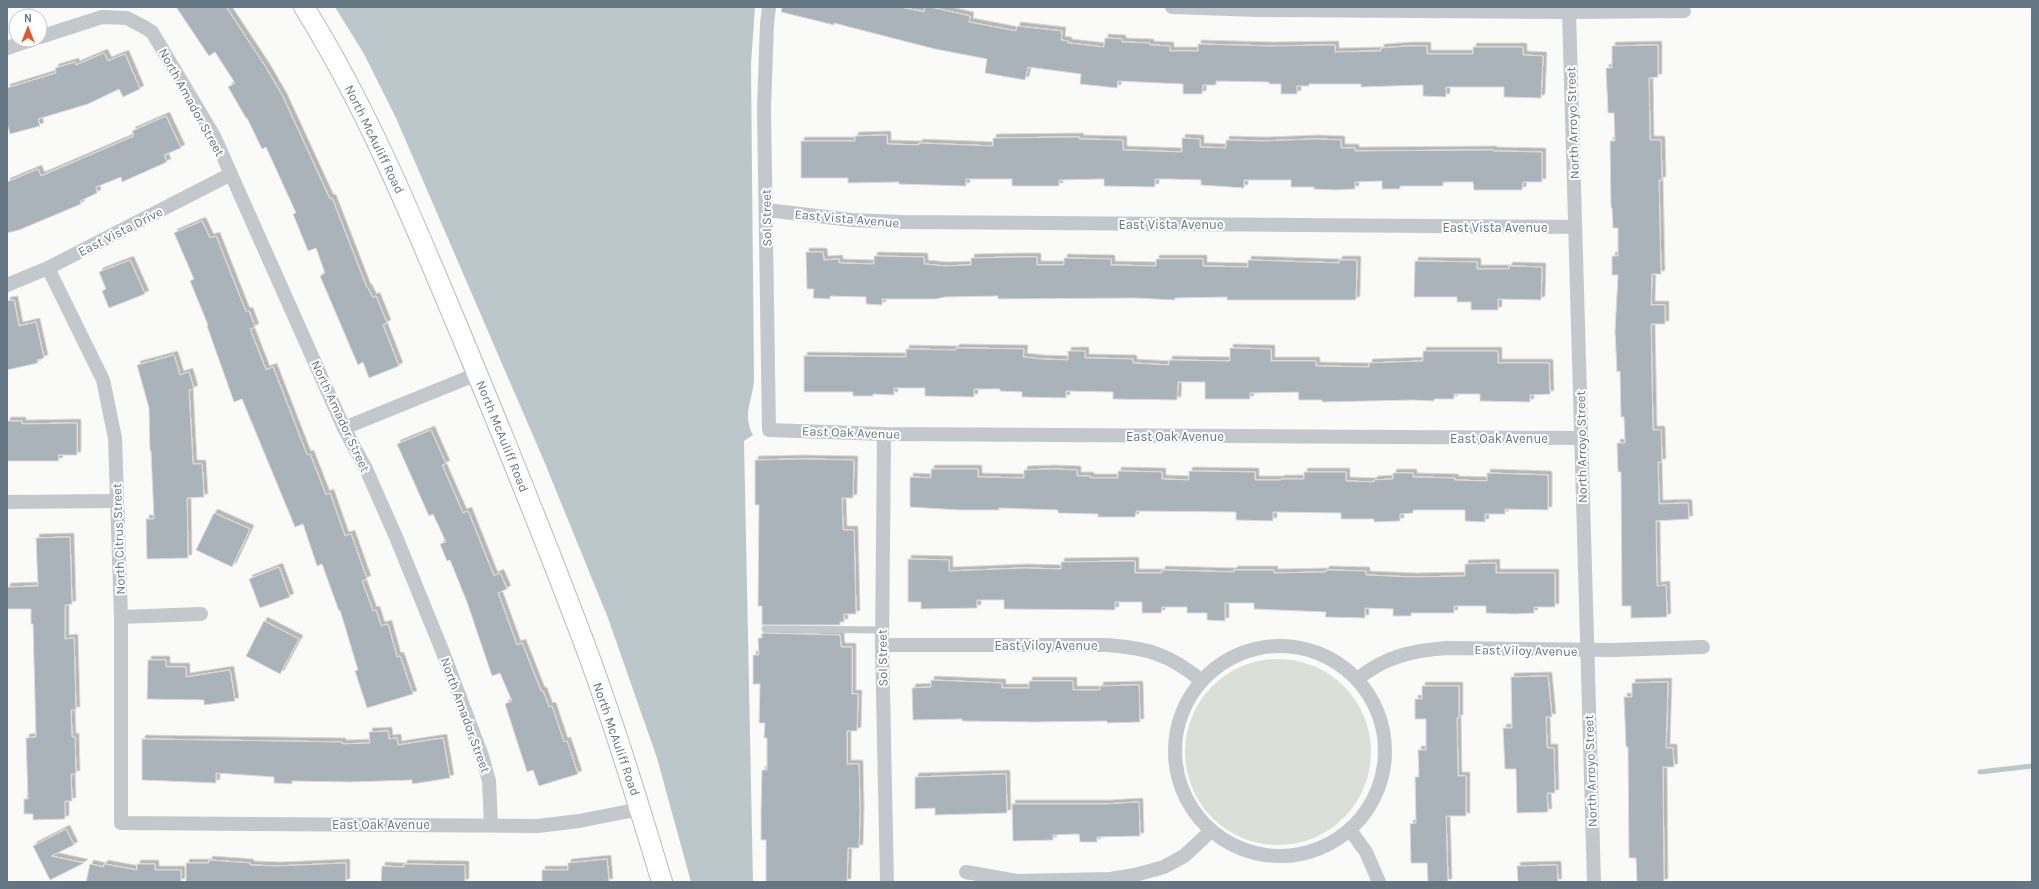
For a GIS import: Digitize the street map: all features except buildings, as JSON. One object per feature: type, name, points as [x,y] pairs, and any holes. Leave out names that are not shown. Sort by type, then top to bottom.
[{"type":"street","name":"North McAuliff Road","points":[[304,7],[326,43],[368,121],[404,199],[477,374],[547,546],[587,651],[640,808],[662,882]]},
{"type":"street","name":"Sol Street","points":[[769,7],[765,70],[770,430]]},
{"type":"street","points":[[1172,7],[1569,12],[1684,11]]},
{"type":"street","name":"North Arroyo Street","points":[[1569,12],[1594,882]]},
{"type":"street","name":"North Amador Street","points":[[48,34],[102,17],[127,18],[144,27],[152,32],[214,136],[344,428],[366,469],[396,537],[444,655],[490,781],[491,825]]},
{"type":"street","name":"East Vista Drive","points":[[7,285],[48,268],[231,174]]},
{"type":"street","name":"East Vista Avenue","points":[[766,210],[852,220],[902,222],[1576,227]]},
{"type":"street","name":"North Citrus Street","points":[[48,268],[103,380],[115,438],[120,617],[121,823]]},
{"type":"street","points":[[344,428],[477,374]]},
{"type":"street","name":"East Oak Avenue","points":[[770,430],[884,434],[1581,438]]},
{"type":"street","name":"Sol Street","points":[[884,434],[882,645],[887,882]]},
{"type":"street","points":[[7,502],[116,501]]},
{"type":"street","points":[[120,617],[201,614]]},
{"type":"street","name":"East Viloy Avenue","points":[[882,645],[1107,645],[1133,647],[1156,653],[1176,661],[1201,680]]},
{"type":"street","points":[[1262,646],[1296,646],[1328,656],[1357,679],[1375,704],[1385,736],[1384,771],[1372,803],[1350,830],[1325,846],[1303,853],[1296,855],[1266,855],[1237,847],[1211,831],[1188,805],[1176,772],[1174,738],[1184,705],[1201,680],[1230,657],[1262,646]]},
{"type":"street","name":"East Viloy Avenue","points":[[1357,679],[1384,660],[1424,650],[1447,648],[1587,650],[1702,647]]},
{"type":"street","name":"East Oak Avenue","points":[[121,823],[538,826],[579,821],[640,808]]},
{"type":"street","points":[[1350,830],[1366,852],[1379,882]]},
{"type":"street","points":[[966,872],[1017,881],[1110,879],[1135,875],[1164,867],[1184,856],[1211,831]]},
{"type":"lane","points":[[765,630],[882,630]]},
{"type":"shaded area","points":[[335,7],[755,7],[751,64],[754,381],[748,415],[748,421],[753,435],[744,441],[753,882],[691,882],[657,758],[608,618],[544,461],[396,118],[364,54]]},
{"type":"shaded area","points":[[1269,659],[1287,659],[1314,666],[1330,675],[1344,686],[1355,700],[1364,716],[1371,743],[1371,761],[1364,788],[1355,804],[1344,818],[1330,829],[1314,838],[1287,845],[1269,845],[1251,841],[1234,834],[1219,824],[1206,811],[1196,796],[1189,779],[1185,761],[1185,743],[1189,725],[1196,708],[1206,693],[1219,680],[1234,670],[1251,663]]},
{"type":"waterway","points":[[1980,772],[2032,766]]}]
